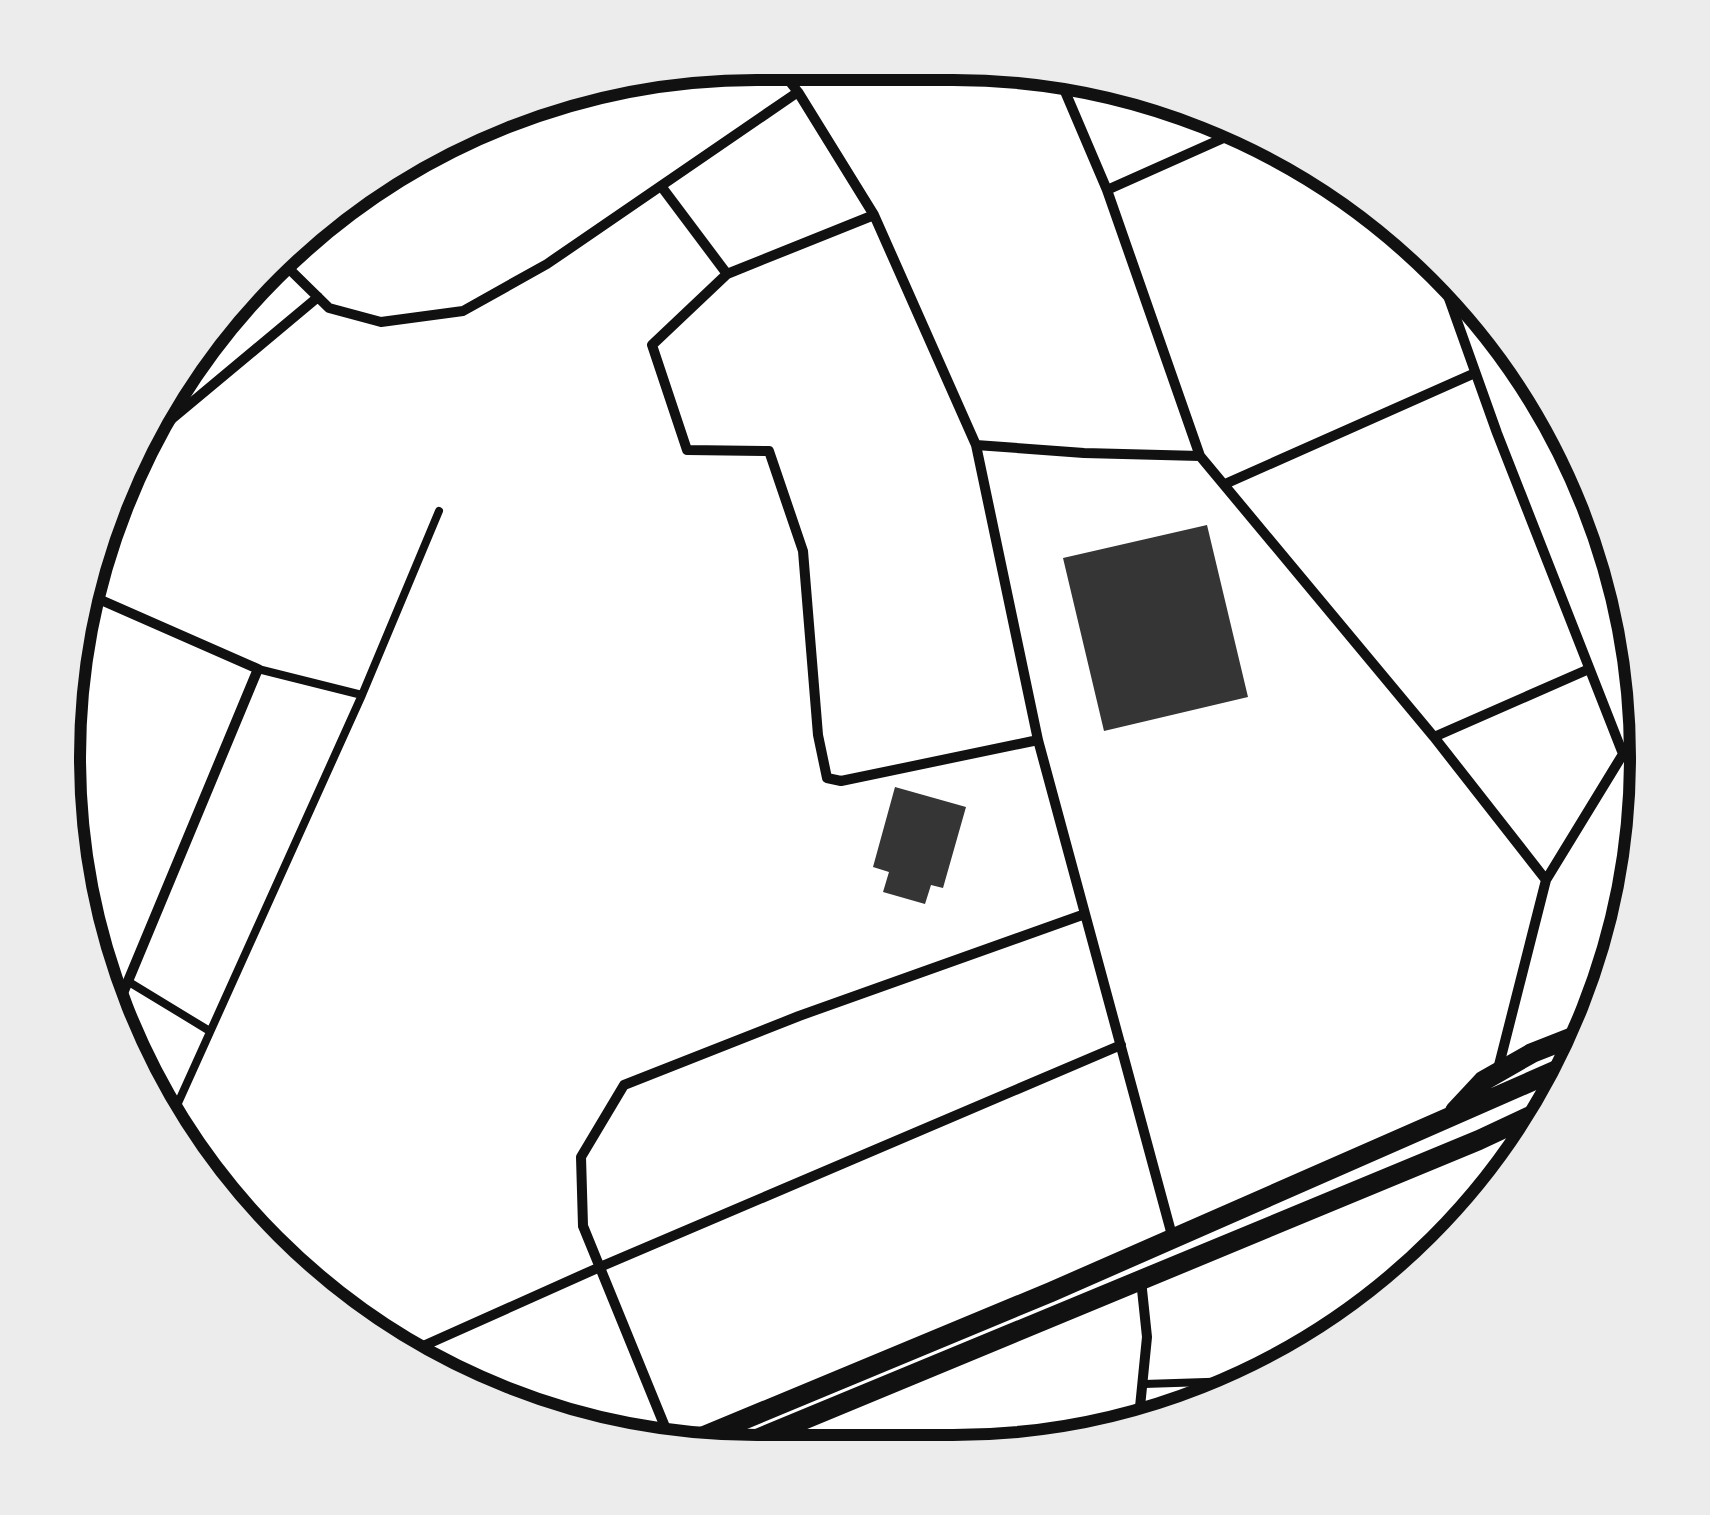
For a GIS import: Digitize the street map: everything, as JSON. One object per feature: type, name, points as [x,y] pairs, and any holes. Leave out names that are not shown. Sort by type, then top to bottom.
[{"type":"main road","points":[[1446,1120],[1483,1080],[1569,1038]]},
{"type":"main road","points":[[709,1434],[1551,1073]]},
{"type":"main road","points":[[767,1435],[1526,1118]]},
{"type":"street","points":[[788,80],[874,216],[976,444],[1038,740],[1172,1238]]},
{"type":"street","points":[[1069,90],[1200,456],[1434,736],[1546,880]]},
{"type":"street","points":[[289,268],[329,308],[381,322],[463,311],[547,264],[798,92]]},
{"type":"street","points":[[1107,190],[1224,138]]},
{"type":"street","points":[[661,186],[728,274]]},
{"type":"street","points":[[874,216],[728,274],[652,345],[687,450],[769,451],[802,551],[818,735],[827,778],[841,781],[1038,740]]},
{"type":"street","points":[[1447,295],[1623,754]]},
{"type":"street","points":[[170,420],[318,297]]},
{"type":"street","points":[[1225,484],[1474,373]]},
{"type":"street","points":[[976,444],[1084,453],[1200,456]]},
{"type":"street","points":[[99,599],[258,669],[123,994]]},
{"type":"street","points":[[1434,736],[1589,668]]},
{"type":"street","points":[[1498,1072],[1546,880],[1630,748]]},
{"type":"street","points":[[666,1428],[584,1226],[581,1157],[624,1085],[799,1016],[1085,914]]},
{"type":"street","points":[[423,1346],[600,1266],[1121,1045]]},
{"type":"street","points":[[1140,1280],[1147,1337],[1141,1408]]},
{"type":"lane","points":[[177,1105],[362,695],[440,512]]},
{"type":"lane","points":[[258,669],[362,695]]},
{"type":"lane","points":[[128,982],[208,1030]]},
{"type":"lane","points":[[1144,1384],[1213,1383]]},
{"type":"building","points":[[1207,525],[1248,697],[1104,731],[1063,558]]},
{"type":"building","points":[[895,787],[966,807],[943,888],[931,885],[925,904],[883,892],[889,872],[873,867]]}]
